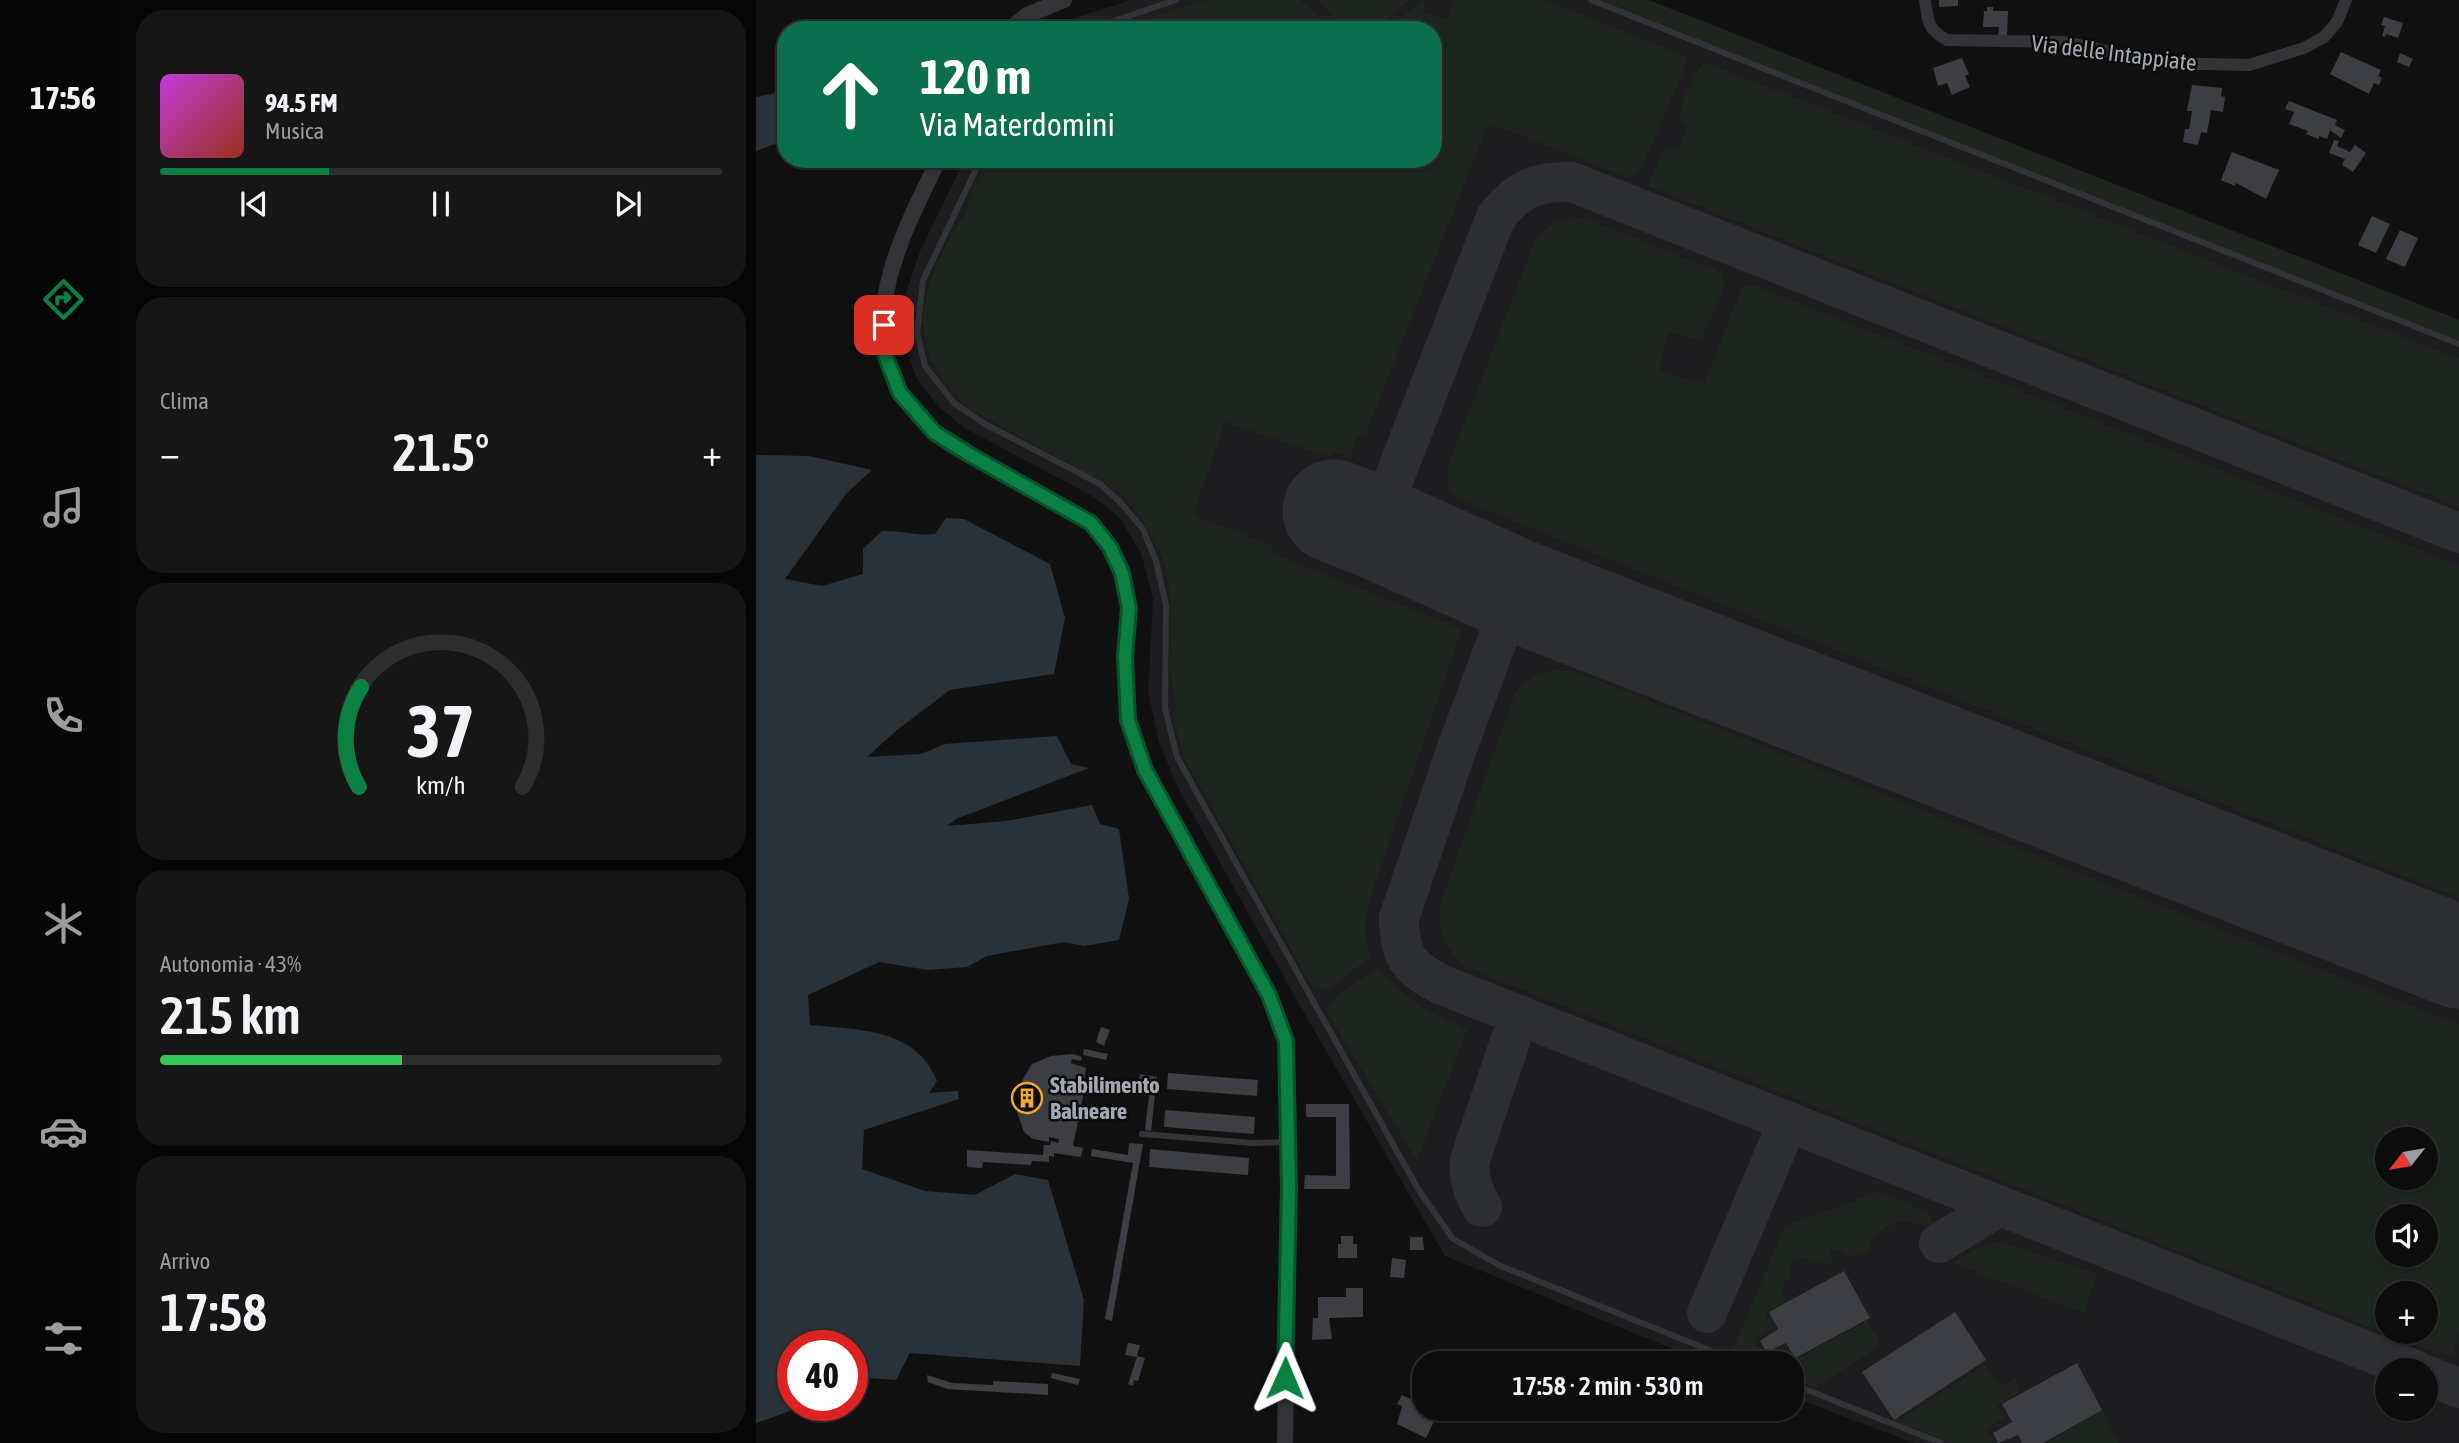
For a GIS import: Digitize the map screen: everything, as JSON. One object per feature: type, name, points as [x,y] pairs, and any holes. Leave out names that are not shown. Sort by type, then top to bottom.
[{"type":"street","points":[[1020,21],[1027,15],[1064,0]]},
{"type":"street","name":"Via delle Intappiate","points":[[1925,0],[1928,23],[1935,33],[1947,40],[2066,42],[2161,63],[2249,65],[2304,48],[2323,37],[2336,22],[2346,0]]},
{"type":"street","points":[[935,168],[903,232],[884,298],[884,352],[900,393],[935,433],[1091,523],[1110,547],[1122,573],[1129,608],[1125,656],[1128,720],[1145,770],[1269,995],[1286,1041],[1288,1142],[1285,1443]]},
{"type":"lane","points":[[1114,21],[1176,0]]},
{"type":"lane","points":[[1591,0],[2459,344]]},
{"type":"lane","points":[[977,168],[923,280],[917,333],[925,366],[954,402],[985,424],[1100,484],[1143,529],[1156,561],[1166,605],[1165,708],[1177,757],[1418,1189],[1453,1239],[1501,1266],[1711,1351]]},
{"type":"lane","points":[[1142,1134],[1253,1143],[1288,1142]]},
{"type":"lane","points":[[1804,1389],[1941,1443]]},
{"type":"shaded area","points":[[1131,0],[1648,0],[2459,320],[2459,1443],[1914,1443],[1804,1402],[1804,1351],[1678,1351],[1445,1256],[1177,786],[1159,742],[1148,692],[1153,599],[1141,553],[1119,517],[1090,495],[963,427],[939,407],[917,379],[903,343],[904,299],[920,251],[961,168],[1442,168],[1442,21],[1065,21]]},
{"type":"shaded area","points":[[1206,0],[1300,0],[1324,21],[1141,21]]},
{"type":"shaded area","points":[[1317,0],[1409,0],[1384,21],[1339,21]]},
{"type":"shaded area","points":[[1422,0],[1426,1],[1423,12],[1448,18],[1454,0],[1546,0],[1686,56],[1683,72],[1640,172],[1628,178],[1491,124],[1487,127],[1365,435],[1358,434],[1350,457],[1332,451],[1330,457],[1225,422],[1193,515],[1273,546],[1271,553],[1462,629],[1371,896],[1365,926],[1371,956],[1331,988],[1313,988],[1184,758],[1174,722],[1176,708],[1170,667],[1170,594],[1164,562],[1141,517],[1118,491],[970,409],[951,389],[928,350],[923,330],[924,310],[936,266],[964,215],[968,198],[983,168],[1442,168],[1442,21],[1398,21]]},
{"type":"shaded area","points":[[1589,0],[1648,0],[1695,18],[2459,320],[2459,341]]},
{"type":"shaded area","points":[[1704,62],[2459,359],[2459,507],[1648,186],[1663,150],[1670,147],[1679,149],[1688,124],[1680,120],[1682,104],[1691,82]]},
{"type":"shaded area","points":[[777,93],[777,143],[756,151],[756,97]]},
{"type":"shaded area","points":[[1585,218],[1723,275],[1724,290],[1701,339],[1668,333],[1659,370],[1704,384],[1742,287],[1754,285],[2459,565],[2459,898],[1455,498],[1449,488],[1447,468],[1534,243],[1544,230],[1556,223]]},
{"type":"shaded area","points":[[756,455],[809,456],[872,470],[846,494],[785,579],[822,586],[863,574],[863,549],[882,531],[935,534],[946,518],[964,519],[1050,564],[1065,618],[1054,674],[950,690],[897,730],[867,757],[921,754],[945,744],[1057,736],[1071,764],[1089,768],[956,819],[947,826],[1006,821],[1092,805],[1100,824],[1119,829],[1129,899],[1119,940],[1084,946],[1064,942],[987,956],[967,967],[928,970],[879,962],[808,995],[810,1025],[866,1031],[901,1041],[928,1064],[937,1081],[929,1093],[958,1091],[959,1099],[864,1130],[862,1169],[925,1191],[975,1195],[1015,1174],[1048,1180],[1084,1300],[1080,1366],[910,1353],[896,1380],[868,1378],[868,1330],[777,1330],[777,1416],[756,1423]]},
{"type":"shaded area","points":[[1554,670],[1578,672],[2459,1025],[2459,1333],[2453,1355],[2412,1344],[2438,1344],[2438,1281],[2375,1281],[2375,1329],[1464,966],[1444,938],[1440,923],[1440,904],[1515,693],[1527,681]]},
{"type":"shaded area","points":[[1379,968],[1408,997],[1429,1011],[1467,1029],[1417,1161],[1326,1010],[1339,994]]},
{"type":"shaded area","points":[[1880,1191],[1929,1213],[1933,1221],[1932,1226],[1900,1222],[1879,1231],[1867,1254],[1851,1257],[1837,1249],[1828,1250],[1834,1261],[1826,1265],[1806,1259],[1795,1260],[1791,1263],[1791,1279],[1782,1284],[1785,1288],[1781,1291],[1786,1301],[1765,1313],[1773,1328],[1754,1339],[1760,1351],[1737,1351],[1733,1349],[1785,1226]]},
{"type":"shaded area","points":[[1999,1241],[2097,1274],[2084,1313],[1953,1263],[1976,1249]]},
{"type":"shaded area","points":[[1867,1321],[1879,1341],[1876,1348],[1815,1388],[1804,1383],[1804,1355]]},
{"type":"shaded area","points":[[1985,1365],[1999,1387],[2016,1378],[2018,1393],[1997,1405],[2004,1418],[1986,1428],[1995,1443],[1952,1443],[1896,1422]]},
{"type":"shaded area","points":[[2102,1410],[2119,1443],[2047,1443]]},
{"type":"building","points":[[1939,0],[1958,0],[1958,6],[1939,7]]},
{"type":"building","points":[[1987,7],[1993,7],[1993,11],[2008,11],[2007,37],[1998,36],[1999,27],[1983,27],[1984,11],[1987,11]]},
{"type":"building","points":[[2384,17],[2403,23],[2398,38],[2386,34],[2385,37],[2382,36],[2385,26],[2381,25]]},
{"type":"building","points":[[2341,52],[2381,70],[2378,76],[2382,78],[2379,85],[2374,83],[2369,94],[2330,74]]},
{"type":"building","points":[[2400,53],[2413,59],[2409,67],[2397,62]]},
{"type":"building","points":[[1962,58],[1969,74],[1965,76],[1970,87],[1952,95],[1947,83],[1938,86],[1933,68]]},
{"type":"building","points":[[2192,85],[2222,88],[2221,96],[2225,97],[2223,112],[2211,110],[2207,133],[2201,132],[2198,145],[2183,142],[2185,129],[2189,129],[2192,111],[2187,111]]},
{"type":"building","points":[[2289,101],[2337,120],[2335,125],[2345,130],[2341,138],[2330,130],[2327,139],[2319,136],[2319,139],[2306,134],[2308,131],[2289,124],[2294,112],[2285,109]]},
{"type":"building","points":[[2334,140],[2339,141],[2337,146],[2350,152],[2355,145],[2366,153],[2353,172],[2342,165],[2345,159],[2329,153]]},
{"type":"building","points":[[2232,152],[2279,170],[2266,199],[2236,183],[2235,186],[2221,180]]},
{"type":"building","points":[[2372,216],[2390,224],[2376,253],[2358,245]]},
{"type":"building","points":[[2400,230],[2418,238],[2405,267],[2386,259]]},
{"type":"building","points":[[1101,1027],[1110,1030],[1104,1046],[1096,1042]]},
{"type":"building","points":[[1084,1049],[1108,1054],[1106,1060],[1083,1055]]},
{"type":"building","points":[[1073,1054],[1082,1057],[1081,1061],[1072,1059],[1071,1063],[1086,1068],[1084,1081],[1066,1078],[1086,1082],[1073,1146],[1083,1148],[1081,1157],[1054,1153],[1054,1157],[1049,1156],[1049,1162],[1032,1161],[1031,1165],[983,1162],[982,1168],[967,1167],[967,1150],[1043,1155],[1044,1145],[1050,1145],[1051,1141],[1058,1143],[1059,1139],[1049,1137],[1049,1142],[1033,1139],[1024,1132],[1017,1112],[1017,1096],[1032,1064],[1051,1056]]},
{"type":"building","points":[[1168,1073],[1258,1080],[1257,1096],[1167,1089]]},
{"type":"building","points":[[1140,1074],[1157,1077],[1154,1092],[1137,1089]]},
{"type":"building","points":[[1149,1095],[1155,1095],[1151,1131],[1145,1130]]},
{"type":"building","points":[[1306,1104],[1349,1104],[1350,1189],[1304,1189],[1305,1175],[1336,1176],[1336,1117],[1306,1117]]},
{"type":"building","points":[[1165,1110],[1255,1117],[1254,1134],[1164,1127]]},
{"type":"building","points":[[1129,1143],[1143,1144],[1112,1321],[1105,1319],[1133,1163],[1091,1156],[1092,1149],[1128,1155]]},
{"type":"building","points":[[1150,1149],[1249,1158],[1248,1175],[1149,1167]]},
{"type":"building","points":[[1341,1236],[1353,1236],[1353,1244],[1357,1244],[1357,1258],[1338,1258]]},
{"type":"building","points":[[1410,1237],[1423,1237],[1424,1250],[1410,1250]]},
{"type":"building","points":[[1392,1258],[1406,1260],[1404,1278],[1390,1277]]},
{"type":"building","points":[[1844,1271],[1870,1318],[1804,1353],[1804,1351],[1791,1351],[1786,1343],[1766,1351],[1760,1341],[1778,1329],[1769,1312]]},
{"type":"building","points":[[1346,1288],[1363,1288],[1363,1317],[1329,1318],[1332,1339],[1312,1340],[1313,1318],[1318,1318],[1318,1297],[1346,1297]]},
{"type":"building","points":[[1955,1312],[1986,1360],[1894,1420],[1862,1372]]},
{"type":"building","points":[[1128,1343],[1140,1345],[1137,1356],[1145,1358],[1138,1381],[1134,1380],[1133,1386],[1128,1384],[1137,1357],[1125,1355]]},
{"type":"building","points":[[2077,1363],[2102,1410],[2043,1443],[2022,1443],[2018,1435],[1998,1443],[1993,1433],[2012,1422],[2002,1404]]},
{"type":"building","points":[[1052,1373],[1080,1379],[1078,1385],[1051,1378]]},
{"type":"building","points":[[927,1375],[952,1383],[993,1385],[993,1381],[1048,1384],[1048,1395],[947,1389],[928,1382]]},
{"type":"building","points":[[1402,1395],[1412,1400],[1412,1421],[1434,1421],[1426,1438],[1397,1424],[1402,1406],[1397,1404]]},
{"type":"taxiway","points":[[1375,527],[1496,217],[1520,193],[1538,185],[1572,182],[2459,533]]},
{"type":"taxiway","points":[[1516,590],[1457,748],[1399,918],[1404,951],[1420,972],[1440,984],[2385,1358]]},
{"type":"taxiway","points":[[1482,1207],[1472,1185],[1470,1160],[1519,1015]]},
{"type":"taxiway","points":[[1707,1313],[1788,1122]]},
{"type":"taxiway","points":[[1939,1243],[2000,1206]]},
{"type":"taxiway","points":[[2438,1380],[2459,1388]]},
{"type":"runway","points":[[1334,511],[1516,590],[2459,957]]},
{"type":"place","name":"Stabilimento Balneare","points":[[1027,1098]]},
{"type":"route","points":[[884,325],[884,352],[900,393],[935,433],[1091,523],[1110,547],[1122,573],[1129,608],[1125,656],[1128,720],[1145,770],[1269,995],[1286,1041],[1289,1188],[1285,1378]]}]
